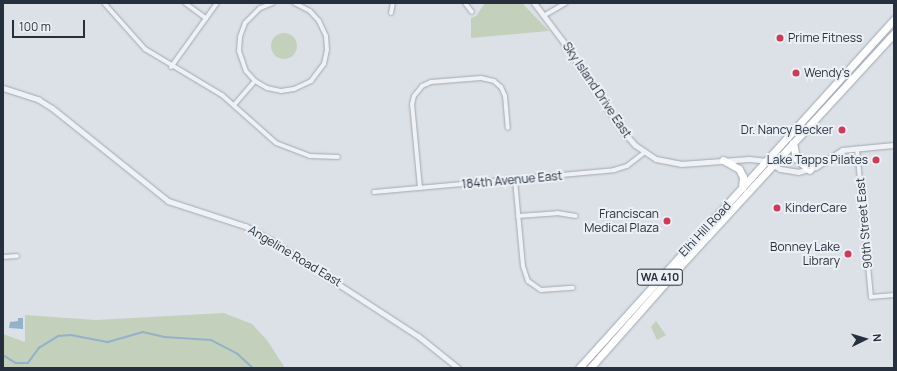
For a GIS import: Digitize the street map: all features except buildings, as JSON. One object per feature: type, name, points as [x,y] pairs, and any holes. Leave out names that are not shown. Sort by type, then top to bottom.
[{"type":"highway","name":"WA 410","points":[[770,163],[894,19]]},
{"type":"highway","name":"WA 410","points":[[770,163],[794,143],[894,33]]},
{"type":"highway","points":[[794,143],[796,158],[810,170]]},
{"type":"highway","points":[[723,160],[739,169],[743,177],[742,189]]},
{"type":"highway","name":"Elhi Hill Road","points":[[579,368],[742,189],[770,163]]},
{"type":"highway","name":"Elhi Hill Road","points":[[590,368],[770,163]]},
{"type":"street","points":[[104,3],[135,40],[171,67],[212,89],[234,105],[266,135],[288,149],[310,156],[338,157]]},
{"type":"street","points":[[185,3],[206,18]]},
{"type":"street","points":[[171,67],[217,3]]},
{"type":"street","points":[[273,3],[260,8],[250,16],[240,37],[242,63],[255,81],[275,90],[294,89],[311,81],[324,64],[327,43],[322,24],[310,11],[294,3]]},
{"type":"street","points":[[391,13],[393,3]]},
{"type":"street","points":[[465,3],[472,12]]},
{"type":"street","name":"Sky Island Drive East","points":[[534,3],[545,16],[614,121],[627,137],[656,159],[681,164],[749,159],[770,163],[792,172],[810,170]]},
{"type":"street","points":[[545,16],[566,3]]},
{"type":"street","points":[[420,188],[412,104],[417,91],[422,86],[431,82],[481,78],[494,81],[501,87],[505,96],[508,128]]},
{"type":"street","points":[[234,105],[255,81]]},
{"type":"street","name":"Angeline Road East","points":[[3,88],[39,100],[52,108],[168,201],[245,226],[272,241],[424,340],[458,368]]},
{"type":"street","points":[[810,170],[842,150],[894,145]]},
{"type":"street","name":"90th Street East","points":[[857,149],[870,297],[894,295]]},
{"type":"street","name":"184th Avenue East","points":[[374,192],[621,169],[645,152]]},
{"type":"street","points":[[515,180],[523,266],[528,281],[541,290],[573,288]]},
{"type":"street","points":[[518,216],[557,214],[576,216]]},
{"type":"street","points":[[3,257],[17,256]]},
{"type":"green space","points":[[485,3],[522,3],[549,31],[471,38],[471,18],[476,16]]},
{"type":"green space","points":[[284,33],[293,37],[297,46],[293,55],[284,59],[275,55],[271,46],[275,37]]},
{"type":"green space","points":[[224,313],[252,324],[267,340],[285,368],[3,368],[3,334],[25,342],[25,315],[96,320]]},
{"type":"green space","points":[[656,321],[666,335],[657,340],[651,327]]},
{"type":"water","points":[[18,318],[23,318],[23,329],[9,328],[10,322],[18,321]]},
{"type":"waterway","points":[[3,355],[16,363],[28,363],[39,348],[58,336],[71,335],[108,342],[143,332],[164,337],[211,340],[238,354],[253,368]]},
{"type":"place","name":"Prime Fitness","points":[[780,38]]},
{"type":"place","name":"Wendy's","points":[[796,73]]},
{"type":"place","name":"Dr. Nancy Becker","points":[[842,130]]},
{"type":"place","name":"Lake Tapps Pilates","points":[[876,160]]},
{"type":"place","name":"KinderCare","points":[[777,208]]},
{"type":"place","name":"Franciscan Medical Plaza","points":[[667,221]]},
{"type":"place","name":"Bonney Lake Library","points":[[848,254]]}]
